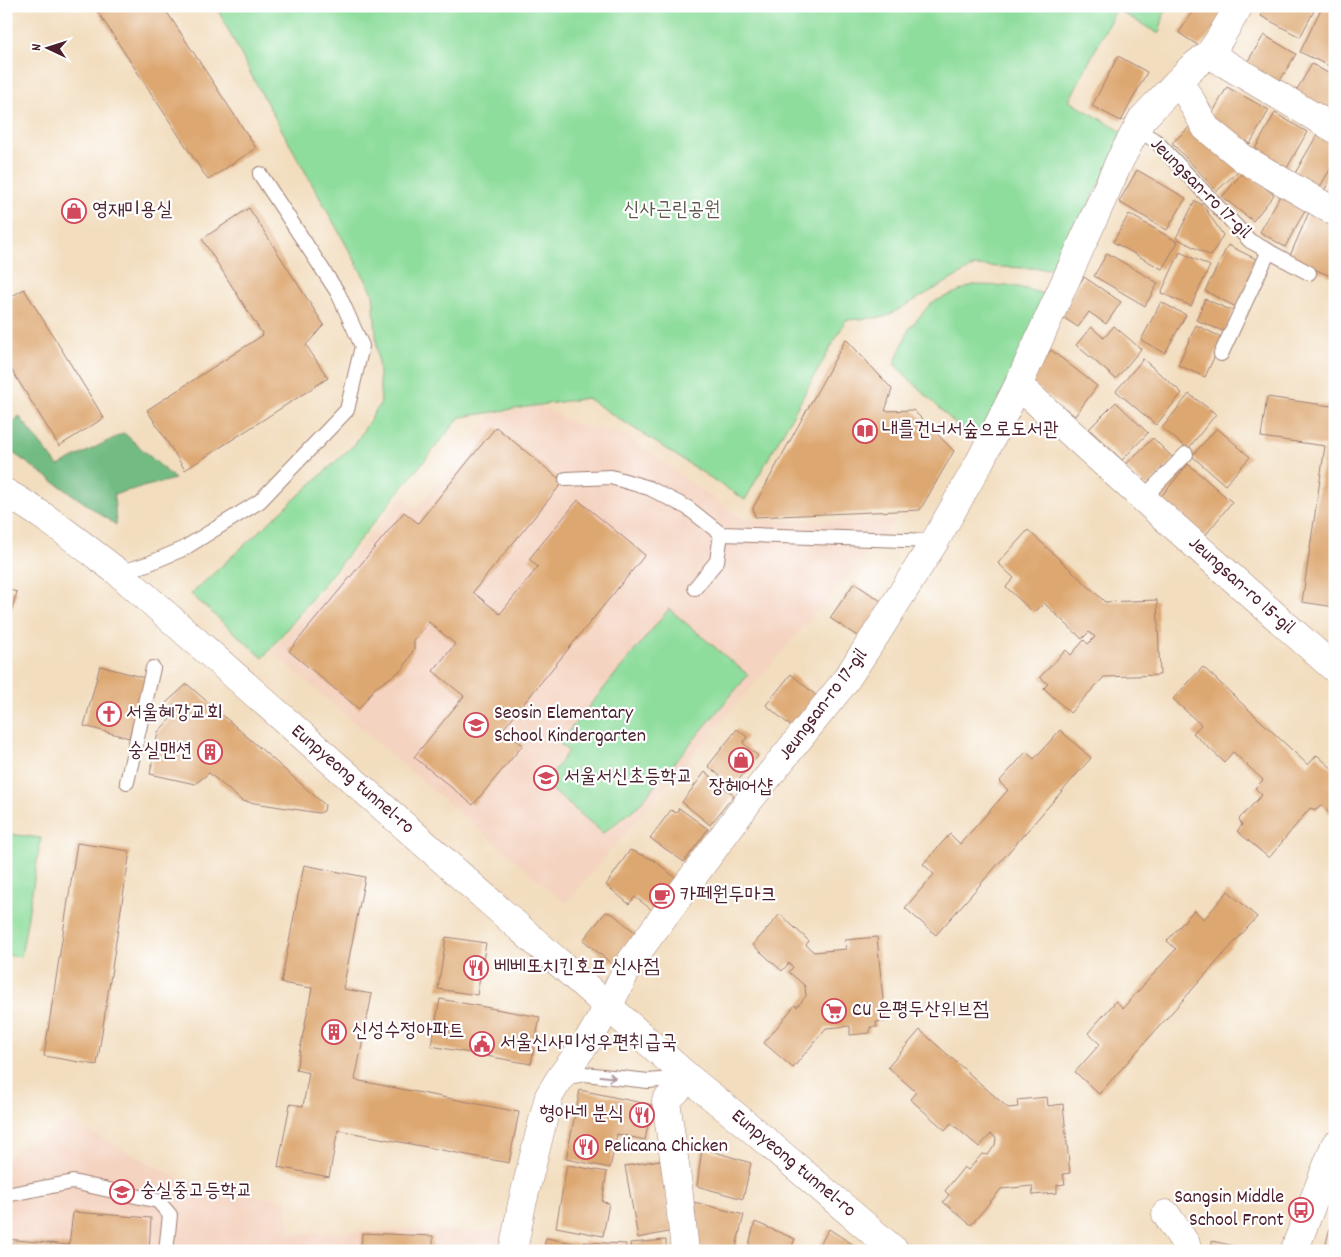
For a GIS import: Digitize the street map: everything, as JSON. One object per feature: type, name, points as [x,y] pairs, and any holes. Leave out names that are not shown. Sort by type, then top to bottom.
[{"type":"street","name":"Jeungsan-ro 17-gil","points":[[513,1251],[522,1204],[549,1096],[591,1036],[631,961],[751,798],[843,684],[875,636],[935,541],[979,463],[1017,388],[1120,160],[1136,129],[1142,119],[1208,54],[1217,43],[1239,6]]},
{"type":"street","points":[[1208,54],[1335,129]]},
{"type":"street","points":[[1178,82],[1189,97],[1206,128],[1244,159],[1335,212]]},
{"type":"street","points":[[1017,388],[1028,394],[1148,503]]},
{"type":"street","name":"Eunpyeong tunnel-ro","points":[[6,493],[30,506],[56,524],[119,573],[689,1078],[895,1251]]},
{"type":"street","name":"Jeungsan-ro 15-gil","points":[[1148,503],[1335,669]]},
{"type":"street","points":[[684,1251],[678,1186],[666,1101],[689,1078]]},
{"type":"street","points":[[1294,1251],[1335,1145]]},
{"type":"street","points":[[1166,1214],[1186,1244],[1187,1251]]},
{"type":"lane","name":"Jeungsan-ro 17-gil","points":[[1136,129],[1156,141],[1250,241],[1269,252],[1221,354]]},
{"type":"lane","points":[[119,573],[184,549],[260,501],[348,410],[362,346],[338,293],[260,174]]},
{"type":"lane","points":[[1269,252],[1309,272]]},
{"type":"lane","points":[[1148,503],[1153,488],[1186,454]]},
{"type":"lane","points":[[566,479],[611,477],[649,488],[688,508],[720,534],[935,541]]},
{"type":"lane","points":[[695,588],[717,560],[720,534]]},
{"type":"lane","points":[[127,782],[153,668]]},
{"type":"lane","points":[[560,1078],[585,1074],[648,1081],[689,1078]]},
{"type":"lane","points":[[6,1195],[73,1182],[158,1201],[170,1215],[166,1251]]},
{"type":"shaded area","name":"서울서신초등학교","points":[[540,406],[576,424],[625,435],[744,520],[895,521],[565,903],[272,652],[402,496],[417,509],[492,415]]},
{"type":"shaded area","name":"숭실중고등학교","points":[[69,1121],[190,1184],[287,1201],[290,1234],[415,1229],[460,1232],[505,1230],[500,1251],[6,1251],[6,1157]]},
{"type":"green space","name":"신사근린공원","points":[[216,6],[1166,6],[1159,34],[1116,9],[1069,101],[1126,134],[1055,269],[975,266],[885,317],[846,320],[745,500],[587,398],[460,417],[263,658],[191,594],[355,444],[381,402],[373,293],[254,80]]},
{"type":"green space","points":[[973,285],[1014,286],[1048,295],[977,445],[894,364],[909,329],[931,303]]},
{"type":"green space","points":[[19,416],[58,466],[124,433],[175,479],[114,494],[116,525],[6,448],[6,432]]},
{"type":"green space","points":[[669,609],[748,675],[638,806],[603,833],[545,784],[568,751],[559,743]]},
{"type":"green space","points":[[8,834],[41,838],[21,957],[6,955],[6,840]]},
{"type":"building","points":[[94,6],[163,6],[256,148],[208,180]]},
{"type":"building","points":[[1196,6],[1210,6],[1227,17],[1199,46],[1179,33]]},
{"type":"building","points":[[1266,6],[1306,6],[1314,11],[1300,37],[1261,16]]},
{"type":"building","points":[[1322,7],[1335,13],[1335,64],[1333,68],[1300,52]]},
{"type":"building","points":[[1264,35],[1296,54],[1278,84],[1246,64]]},
{"type":"building","points":[[1118,56],[1147,72],[1121,121],[1092,106]]},
{"type":"building","points":[[1312,64],[1335,77],[1335,114],[1296,91]]},
{"type":"building","points":[[1227,87],[1269,110],[1250,144],[1208,121]]},
{"type":"building","points":[[1275,113],[1307,132],[1287,168],[1255,149]]},
{"type":"building","points":[[1194,123],[1239,170],[1217,191],[1172,143]]},
{"type":"building","points":[[1318,133],[1335,143],[1335,161],[1318,190],[1294,175]]},
{"type":"building","points":[[1137,170],[1186,198],[1167,230],[1119,202]]},
{"type":"building","points":[[1244,171],[1274,195],[1253,221],[1222,197]]},
{"type":"building","points":[[1335,171],[1335,199],[1323,193]]},
{"type":"building","points":[[1280,196],[1305,210],[1285,247],[1260,232]]},
{"type":"building","points":[[1195,201],[1203,205],[1223,235],[1211,256],[1176,238]]},
{"type":"building","points":[[249,208],[324,325],[306,345],[328,378],[185,470],[147,410],[263,335],[202,239]]},
{"type":"building","points":[[1309,212],[1335,223],[1335,278],[1289,258]]},
{"type":"building","points":[[1129,214],[1178,242],[1162,269],[1113,242]]},
{"type":"building","points":[[1228,245],[1260,261],[1236,307],[1205,291]]},
{"type":"building","points":[[1180,252],[1210,266],[1191,306],[1161,293]]},
{"type":"building","points":[[1107,253],[1158,283],[1145,306],[1094,276]]},
{"type":"building","points":[[1084,277],[1121,302],[1106,324],[1089,312],[1078,327],[1058,314]]},
{"type":"building","points":[[24,289],[104,418],[59,446],[6,361],[6,300]]},
{"type":"building","points":[[1205,299],[1233,311],[1225,332],[1196,320]]},
{"type":"building","points":[[1161,302],[1186,315],[1165,353],[1141,340]]},
{"type":"building","points":[[1196,325],[1223,338],[1205,377],[1178,365]]},
{"type":"building","points":[[1114,326],[1141,349],[1116,379],[1076,345],[1091,327],[1104,338]]},
{"type":"building","name":"내를건너서숲으로도서관","points":[[846,339],[892,389],[885,411],[913,410],[954,451],[920,510],[755,517],[753,508]]},
{"type":"building","points":[[1051,350],[1097,386],[1075,416],[1028,380]]},
{"type":"building","points":[[1143,359],[1182,393],[1156,425],[1116,391]]},
{"type":"building","points":[[1334,390],[1335,607],[1302,602],[1325,446],[1261,437],[1267,397],[1331,406]]},
{"type":"building","points":[[1189,394],[1216,414],[1188,449],[1162,428]]},
{"type":"building","points":[[1116,402],[1148,433],[1122,460],[1089,429]]},
{"type":"building","points":[[496,427],[563,482],[473,592],[500,614],[538,567],[529,559],[578,500],[645,555],[503,729],[523,745],[473,805],[414,757],[464,696],[433,671],[455,644],[429,622],[414,640],[414,649],[403,669],[375,688],[359,709],[289,651],[404,512],[418,523]]},
{"type":"building","points":[[1217,428],[1250,457],[1225,485],[1192,456]]},
{"type":"building","points":[[1153,438],[1174,459],[1147,487],[1125,465]]},
{"type":"building","points":[[1188,464],[1232,502],[1204,537],[1159,499]]},
{"type":"building","points":[[1028,530],[1105,602],[1157,600],[1160,675],[1104,677],[1070,713],[1044,688],[1048,684],[1040,677],[1066,650],[1071,655],[1084,640],[1088,644],[1095,637],[1089,632],[1082,639],[1044,603],[1034,613],[1006,587],[1014,578],[998,563]]},
{"type":"building","points":[[854,583],[884,603],[860,638],[830,618]]},
{"type":"building","points":[[6,589],[17,592],[7,624],[6,624]]},
{"type":"building","points":[[100,666],[145,678],[129,738],[84,726]]},
{"type":"building","points":[[1203,667],[1308,765],[1317,755],[1335,771],[1335,812],[1331,815],[1322,805],[1316,810],[1310,808],[1269,858],[1237,831],[1242,825],[1239,819],[1262,795],[1255,788],[1263,780],[1233,752],[1224,762],[1193,733],[1201,725],[1173,699]]},
{"type":"building","points":[[791,674],[818,697],[793,728],[766,705]]},
{"type":"building","name":"숭실맨션","points":[[187,684],[325,805],[324,811],[319,813],[242,801],[209,773],[195,784],[150,774],[158,732],[172,717],[166,713],[166,703]]},
{"type":"building","points":[[737,729],[747,737],[743,743],[758,756],[733,787],[708,766]]},
{"type":"building","points":[[1060,730],[1091,758],[936,935],[905,908],[934,874],[923,864],[950,834],[960,844],[1008,790],[999,782],[1026,752],[1034,759]]},
{"type":"building","points":[[705,772],[734,795],[710,825],[682,802]]},
{"type":"building","points":[[679,808],[708,829],[684,862],[650,838],[671,810],[676,813]]},
{"type":"building","points":[[77,843],[130,851],[97,1065],[44,1056]]},
{"type":"building","points":[[630,850],[654,860],[678,880],[655,912],[635,897],[629,904],[606,885]]},
{"type":"building","name":"신성수정아파트","points":[[304,865],[365,877],[343,989],[372,994],[355,1080],[519,1112],[509,1163],[338,1130],[329,1177],[278,1167],[290,1104],[303,1106],[309,1073],[296,1070],[312,988],[281,983]]},
{"type":"building","points":[[1228,891],[1257,917],[1099,1094],[1075,1072],[1100,1044],[1088,1033],[1116,1001],[1123,1008],[1176,949],[1167,941],[1194,910],[1204,919]]},
{"type":"building","points":[[606,912],[613,914],[637,934],[612,964],[583,940]]},
{"type":"building","points":[[780,914],[809,941],[806,945],[814,952],[846,949],[845,940],[877,937],[885,1021],[876,1022],[877,1027],[870,1027],[870,1033],[850,1035],[850,1026],[826,1028],[793,1068],[764,1043],[795,1005],[797,1007],[806,996],[805,986],[789,972],[793,967],[789,963],[782,971],[753,945]]},
{"type":"building","points":[[446,937],[486,943],[477,995],[438,989]]},
{"type":"building","points":[[440,999],[540,1017],[531,1064],[431,1046]]},
{"type":"building","points":[[920,1030],[1008,1108],[1018,1107],[1017,1100],[1047,1097],[1048,1106],[1063,1104],[1070,1173],[1063,1174],[1065,1184],[1057,1185],[1057,1193],[1033,1195],[1032,1186],[1001,1189],[971,1225],[943,1202],[949,1195],[945,1191],[964,1167],[968,1170],[982,1154],[988,1155],[995,1145],[996,1138],[991,1134],[979,1147],[951,1123],[945,1130],[910,1099],[916,1092],[888,1067]]},
{"type":"building","points":[[580,1090],[652,1105],[645,1140],[617,1134],[610,1168],[566,1159]]},
{"type":"building","points":[[702,1148],[751,1163],[743,1199],[697,1186]]},
{"type":"building","points":[[660,1160],[673,1231],[638,1238],[625,1166]]},
{"type":"building","points":[[567,1165],[607,1172],[602,1202],[609,1203],[603,1236],[556,1227]]},
{"type":"building","points":[[694,1202],[744,1215],[735,1251],[704,1251],[698,1249]]},
{"type":"building","points":[[73,1212],[151,1218],[149,1251],[6,1251],[6,1239],[69,1245]]},
{"type":"building","points":[[1334,1212],[1335,1251],[1324,1251]]},
{"type":"building","points":[[755,1222],[795,1239],[790,1251],[747,1251]]},
{"type":"building","points":[[829,1229],[863,1251],[816,1251]]},
{"type":"building","points":[[362,1233],[433,1236],[433,1251],[361,1251]]},
{"type":"building","points":[[546,1238],[583,1245],[582,1251],[543,1251]]},
{"type":"building","points":[[666,1240],[666,1251],[631,1251],[630,1243]]},
{"type":"building","points":[[1212,1241],[1252,1250],[1252,1251],[1211,1251]]},
{"type":"building","points":[[584,1242],[626,1244],[625,1251],[584,1251]]},
{"type":"place","name":"영재미용실","points":[[74,211]]},
{"type":"place","name":"내를건너서숲으로도서관","points":[[865,431]]},
{"type":"place","name":"서울혜강교회","points":[[109,714]]},
{"type":"place","name":"Seosin Elementary School Kindergarten","points":[[476,725]]},
{"type":"place","name":"숭실맨션","points":[[210,752]]},
{"type":"place","name":"장헤어샵","points":[[741,760]]},
{"type":"place","name":"서울서신초등학교","points":[[546,778]]},
{"type":"place","name":"카페원두마크","points":[[662,896]]},
{"type":"place","name":"베베또치킨호프 신사점","points":[[476,968]]},
{"type":"place","name":"CU 은평두산위브점","points":[[834,1011]]},
{"type":"place","name":"신성수정아파트","points":[[334,1032]]},
{"type":"place","name":"서울신사미성우편취급국","points":[[482,1044]]},
{"type":"place","name":"형아네 분식","points":[[642,1115]]},
{"type":"place","name":"Pelicana Chicken","points":[[586,1147]]},
{"type":"place","name":"숭실중고등학교","points":[[122,1192]]},
{"type":"place","name":"Sangsin Middle School Front","points":[[1301,1210]]}]
